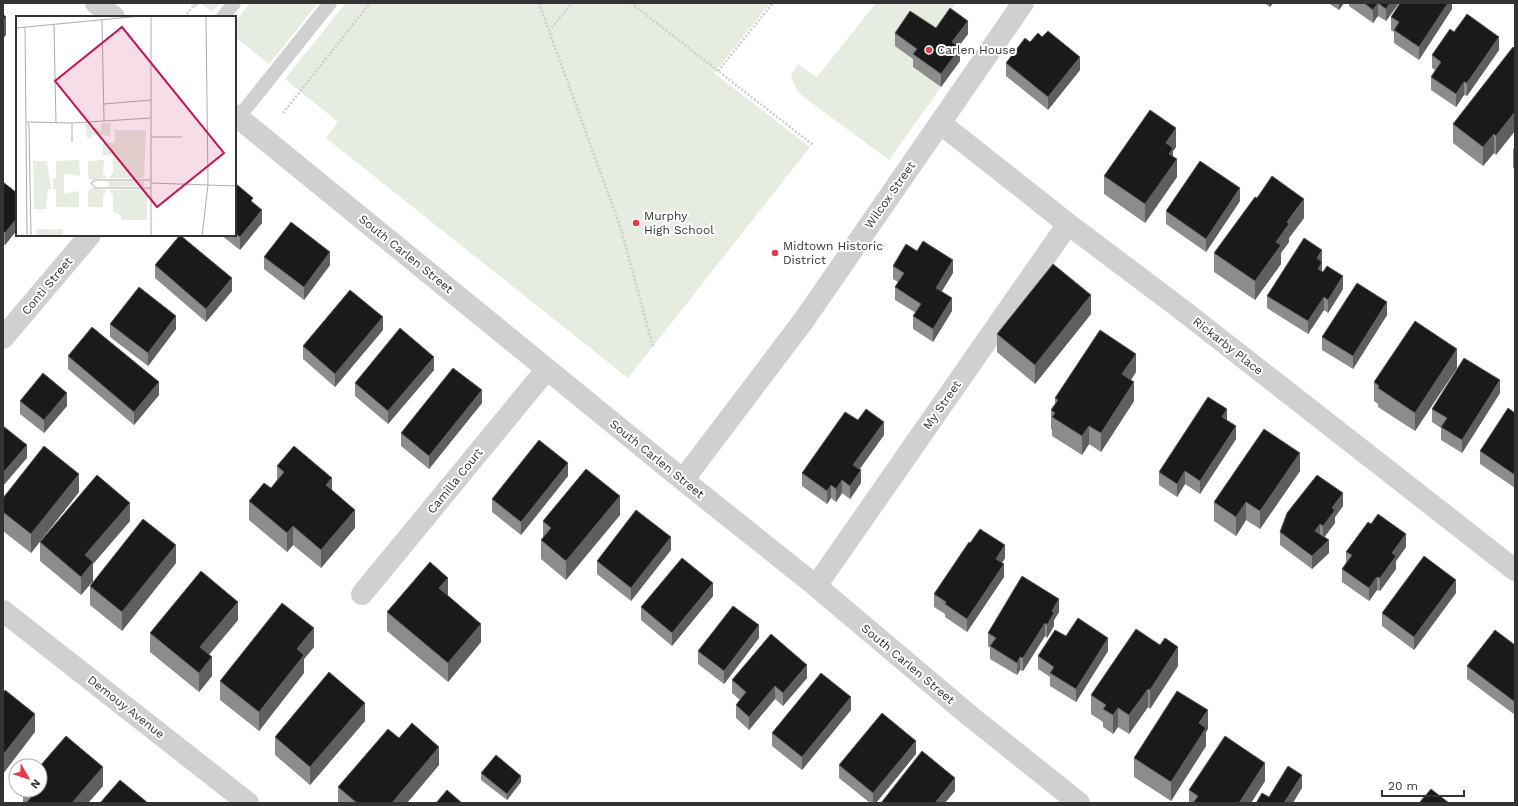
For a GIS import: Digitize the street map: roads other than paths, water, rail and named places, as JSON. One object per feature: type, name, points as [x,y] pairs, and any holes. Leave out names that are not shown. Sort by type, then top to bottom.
[{"type":"street","points":[[96,3],[113,16]]},
{"type":"street","name":"Wilcox Street","points":[[683,480],[804,320],[1023,3]]},
{"type":"street","name":"South Carlen Street","points":[[237,116],[683,480],[816,586],[970,716],[1079,803]]},
{"type":"street","name":"Rickarby Place","points":[[940,122],[1068,224],[1515,570]]},
{"type":"street","name":"My Street","points":[[816,586],[1068,224]]},
{"type":"street","name":"Conti Street","points":[[3,338],[89,236]]},
{"type":"street","name":"Camilla Court","points":[[362,594],[547,369]]},
{"type":"street","name":"Demouy Avenue","points":[[3,611],[248,803]]},
{"type":"lane","points":[[224,16],[234,3]]},
{"type":"lane","points":[[237,116],[330,3]]},
{"type":"place","name":"Carlen House","points":[[929,50]]},
{"type":"place","name":"Murphy High School","points":[[636,223]]},
{"type":"place","name":"Midtown Historic District","points":[[775,253]]}]
